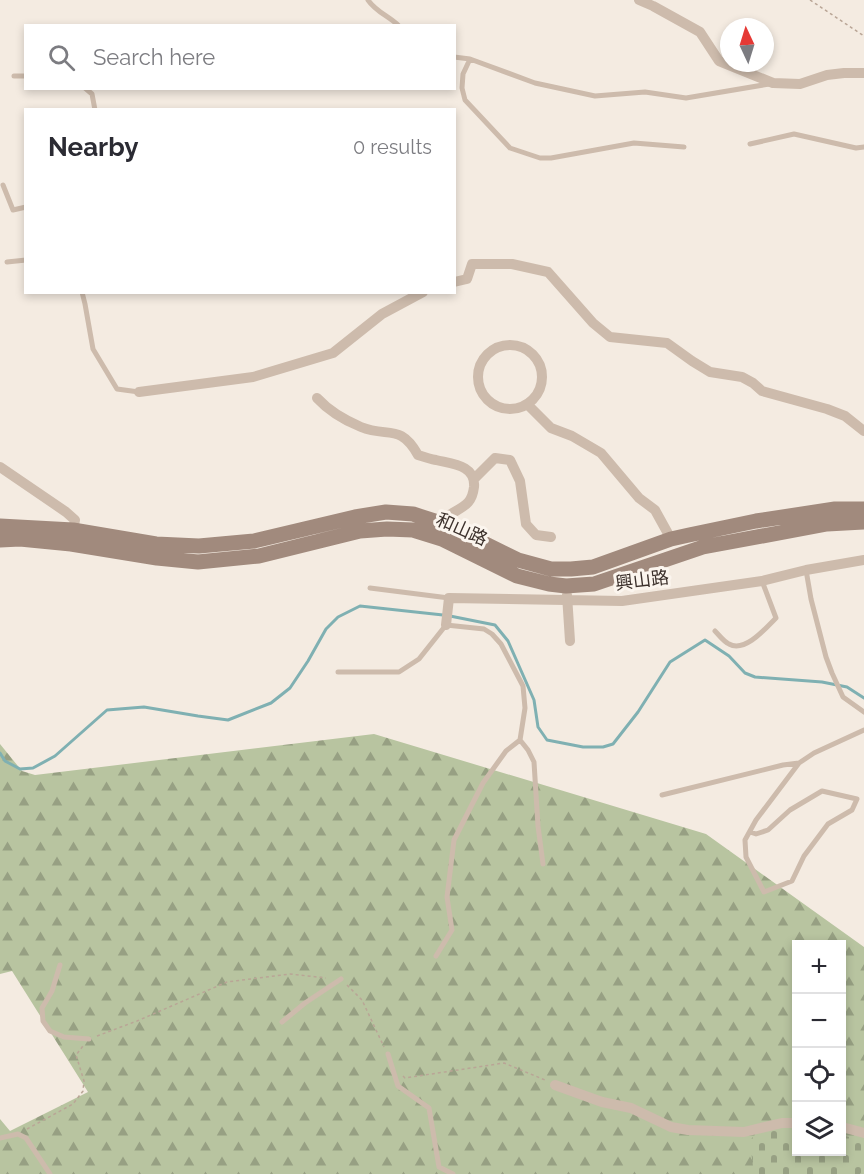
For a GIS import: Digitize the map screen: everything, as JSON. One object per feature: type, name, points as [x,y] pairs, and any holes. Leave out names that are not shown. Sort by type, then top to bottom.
[{"type":"main road","name":"和山路","points":[[0,526],[73,530],[156,544],[199,546],[255,541],[355,517],[386,512],[413,514],[447,525],[518,560],[551,569],[572,569],[593,567],[671,539],[756,521],[835,509],[864,508]]},
{"type":"main road","name":"和山路","points":[[0,540],[71,544],[198,562],[259,556],[360,531],[387,528],[413,530],[442,538],[517,576],[549,584],[567,593],[703,547],[827,524],[864,522]]},
{"type":"street","points":[[639,0],[700,32],[719,61],[773,83],[800,84],[827,75],[864,73]]},
{"type":"street","points":[[456,282],[467,279],[472,264],[512,264],[548,272],[593,323],[610,337],[667,343],[710,372],[742,377],[762,391],[827,409],[845,416],[864,431]]},
{"type":"street","points":[[140,392],[253,377],[333,353],[382,314],[419,294]]},
{"type":"street","points":[[504,345],[517,346],[529,351],[537,360],[542,372],[541,384],[536,396],[527,404],[515,409],[503,408],[491,403],[482,394],[478,382],[478,370],[484,358],[493,350],[504,345]]},
{"type":"street","points":[[317,398],[329,411],[363,428],[400,434],[412,445],[418,455],[456,464],[469,470],[474,480],[468,505],[451,514],[447,525]]},
{"type":"street","points":[[527,404],[551,428],[572,436],[601,453],[639,498],[655,510],[671,539]]},
{"type":"street","points":[[474,480],[495,458],[510,460],[520,481],[526,524],[536,535],[550,537]]},
{"type":"street","points":[[0,467],[66,512],[75,520],[73,530]]},
{"type":"street","name":"興山路","points":[[449,598],[567,593],[622,601],[762,580],[864,560]]},
{"type":"street","points":[[567,593],[570,641]]},
{"type":"street","points":[[446,625],[449,598]]},
{"type":"street","points":[[555,1085],[602,1102],[631,1108],[671,1127],[688,1130],[744,1132],[782,1123],[792,1123]]},
{"type":"street","points":[[846,1128],[864,1133]]},
{"type":"lane","points":[[368,0],[375,10],[397,24]]},
{"type":"lane","points":[[456,57],[470,59],[535,83],[595,96],[645,92],[686,98],[773,83]]},
{"type":"lane","points":[[470,59],[463,74],[462,88],[465,100],[510,148],[540,158],[551,158],[634,143],[684,147]]},
{"type":"lane","points":[[14,76],[24,76]]},
{"type":"lane","points":[[87,90],[92,94],[95,108]]},
{"type":"lane","points":[[750,144],[794,134],[856,148],[864,147]]},
{"type":"lane","points":[[3,185],[13,210],[24,207]]},
{"type":"lane","points":[[7,262],[24,260]]},
{"type":"lane","points":[[82,294],[93,349],[117,388],[140,392]]},
{"type":"lane","points":[[806,570],[811,599],[832,673],[843,697],[864,712]]},
{"type":"lane","points":[[715,631],[730,645],[742,646],[764,632],[776,618],[762,580]]},
{"type":"lane","points":[[370,588],[449,598]]},
{"type":"lane","points":[[338,672],[399,672],[418,659],[446,625],[484,629],[492,634],[501,644],[523,686],[525,708],[520,741],[506,751],[483,783],[454,840],[447,897],[452,930],[436,956]]},
{"type":"lane","points":[[750,832],[756,834],[768,830],[790,810],[822,791],[857,799],[852,810],[828,824],[804,856],[792,882],[764,892],[746,857],[745,840],[756,820],[799,763],[814,753],[864,730]]},
{"type":"lane","points":[[520,741],[534,762],[543,864]]},
{"type":"lane","points":[[662,795],[799,763]]},
{"type":"lane","points":[[60,965],[52,991],[42,1008],[43,1021],[50,1031],[63,1037],[89,1039]]},
{"type":"lane","points":[[282,1022],[305,1003],[341,979]]},
{"type":"lane","points":[[388,1054],[398,1086],[429,1108],[439,1167],[453,1174]]},
{"type":"lane","points":[[0,1138],[18,1134],[26,1138],[50,1174]]},
{"type":"path","points":[[810,0],[864,36]]},
{"type":"path","points":[[18,1134],[73,1104],[83,1091],[84,1081],[76,1055],[89,1039],[227,982],[290,974],[341,979],[362,1000],[388,1054]]},
{"type":"path","points":[[399,1070],[405,1078],[504,1063],[555,1085]]},
{"type":"green space","points":[[374,734],[706,834],[864,947],[864,1174],[0,1174],[0,1119],[10,1131],[88,1092],[12,971],[0,974],[0,744],[22,771],[35,775]]},
{"type":"green space","points":[[778,1127],[792,1128],[792,1156],[846,1156],[846,1136],[864,1141],[864,1168],[860,1174],[754,1174],[751,1151],[746,1144],[758,1132]]},
{"type":"waterway","points":[[0,753],[5,761],[20,769],[33,768],[55,756],[107,710],[144,707],[228,720],[271,703],[290,688],[326,629],[338,617],[360,606],[443,615]]},
{"type":"waterway","points":[[450,616],[495,625],[508,641],[534,700],[538,727],[547,740],[583,747],[603,747],[613,744],[638,712],[670,662],[705,640],[729,656],[745,673],[755,677],[822,682],[847,687],[864,698]]}]
